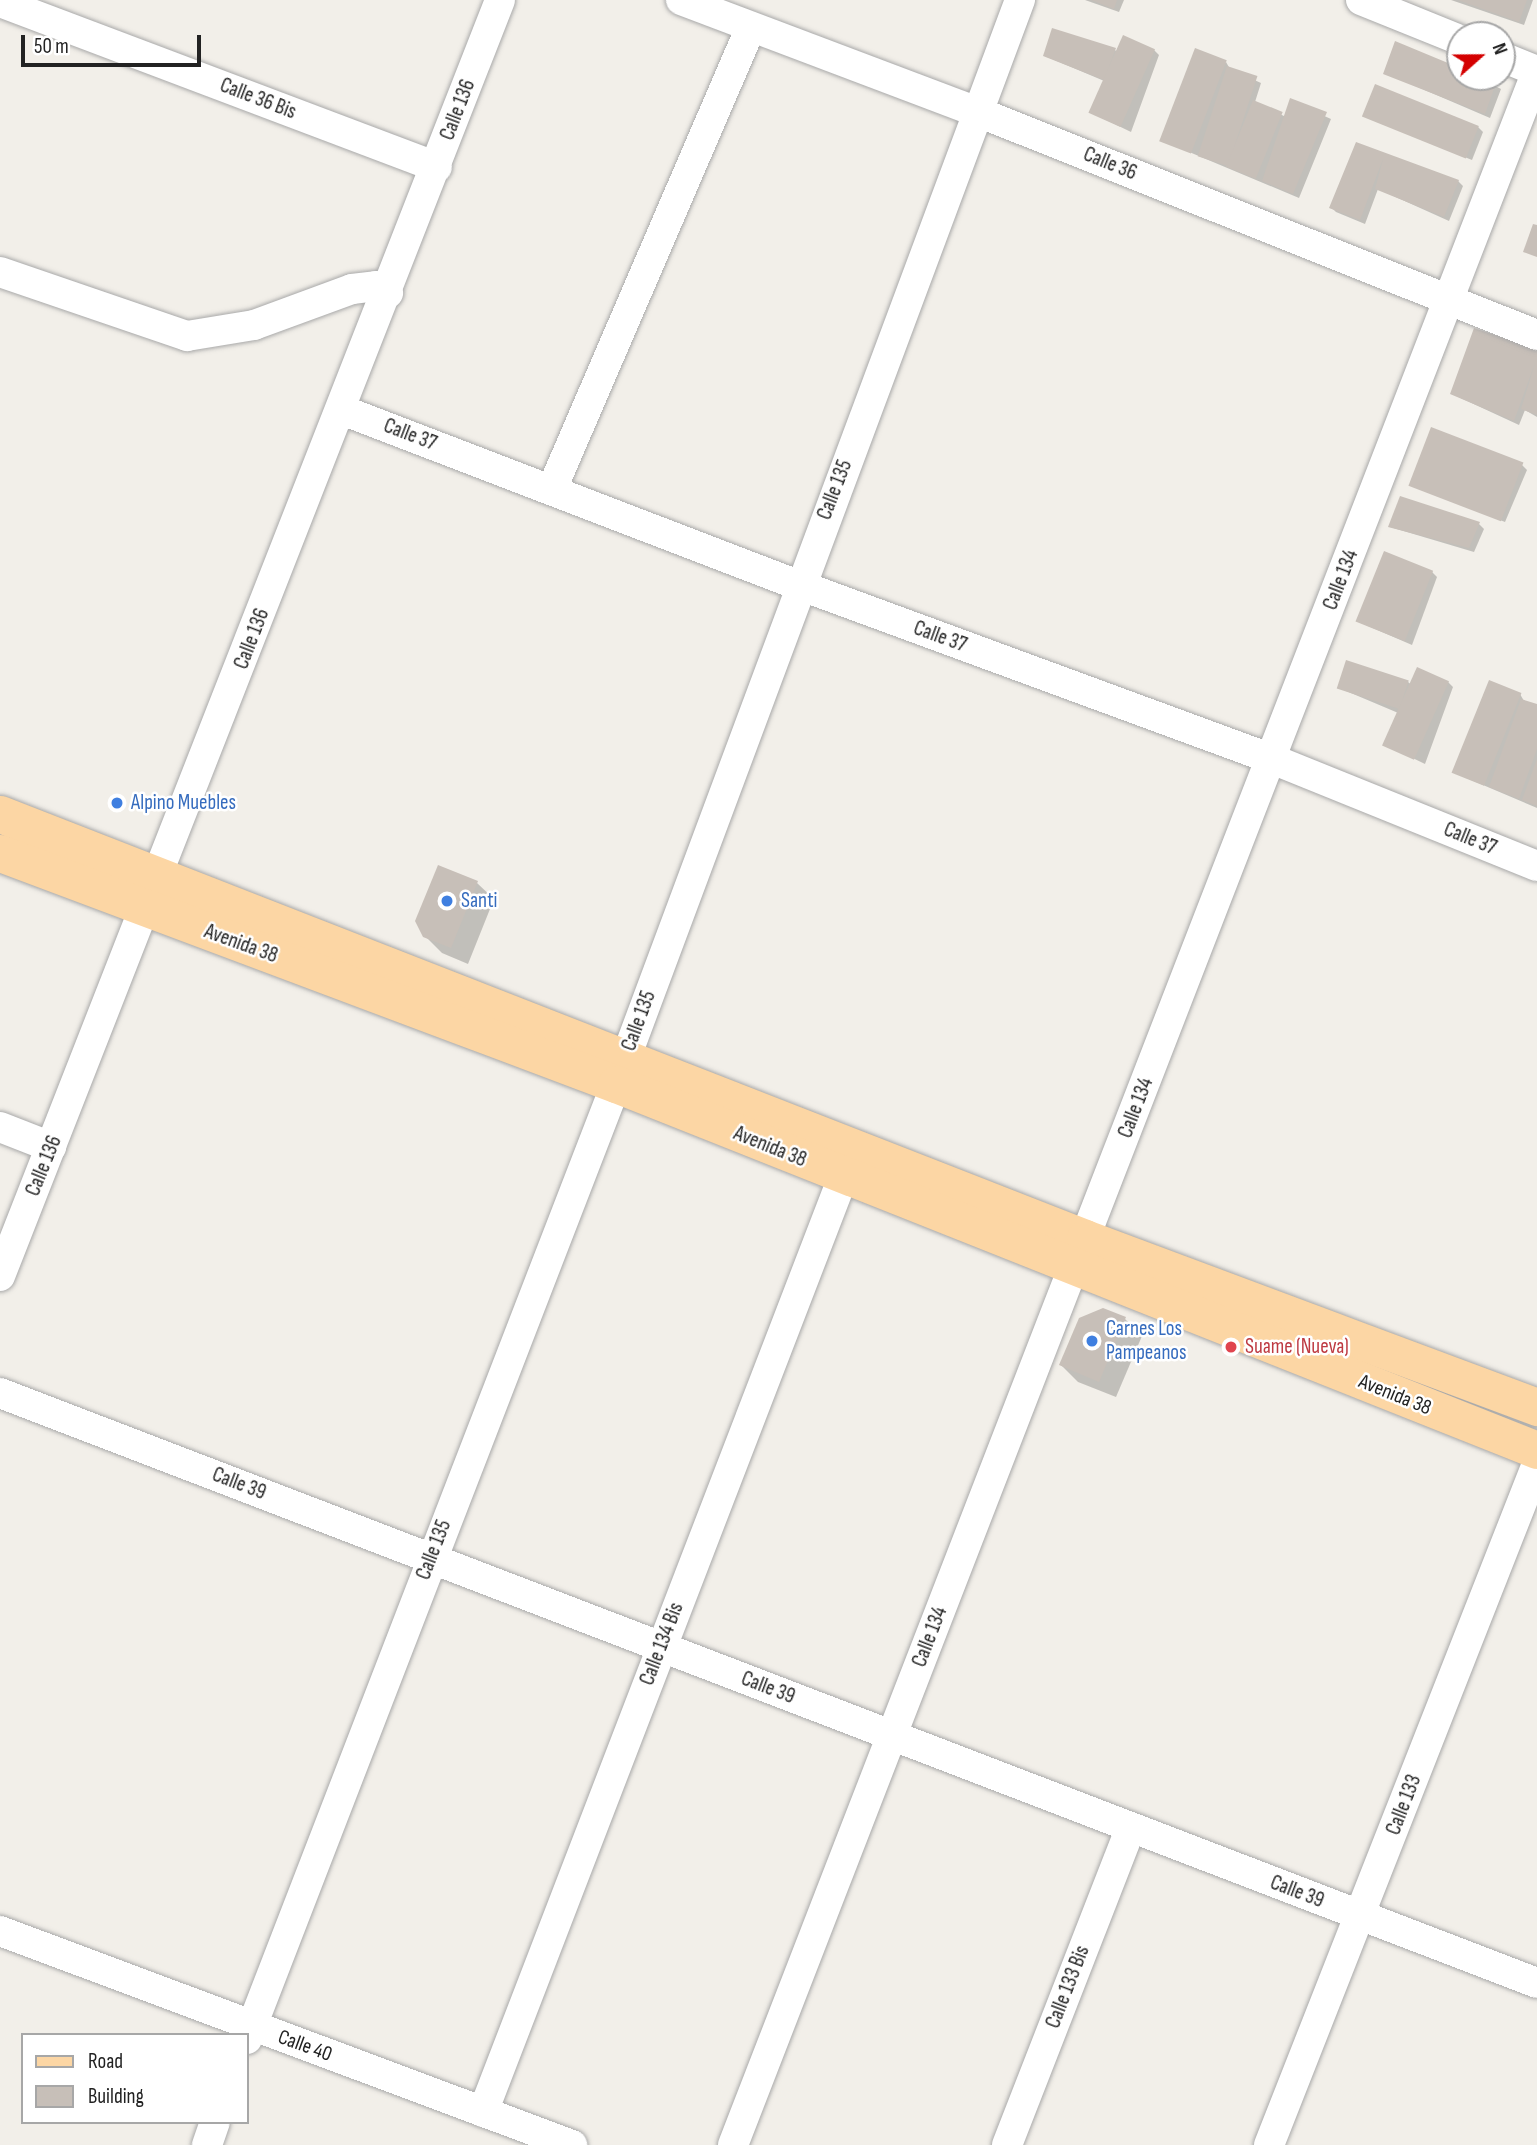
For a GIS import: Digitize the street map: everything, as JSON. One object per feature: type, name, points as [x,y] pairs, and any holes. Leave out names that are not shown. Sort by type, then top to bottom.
[{"type":"main road","name":"Avenida 38","points":[[0,814],[160,875],[621,1070],[1080,1253],[1537,1450]]},
{"type":"main road","name":"Avenida 38","points":[[0,853],[146,909],[621,1070],[843,1177],[1080,1253],[1537,1407]]},
{"type":"street","name":"Calle 136","points":[[0,1276],[160,875],[500,0]]},
{"type":"street","name":"Calle 36","points":[[681,0],[978,112],[1537,335]]},
{"type":"street","name":"Calle 135","points":[[249,2032],[621,1070],[799,585],[1020,0]]},
{"type":"street","points":[[1361,0],[1446,34]]},
{"type":"street","name":"Calle 36 Bis","points":[[0,2],[436,167]]},
{"type":"street","points":[[552,489],[751,27]]},
{"type":"street","points":[[1516,63],[1537,71]]},
{"type":"street","name":"Calle 134","points":[[733,2145],[1449,299],[1525,140],[1537,71]]},
{"type":"street","points":[[0,272],[187,336],[254,325],[352,289],[376,286],[388,293]]},
{"type":"street","name":"Calle 37","points":[[342,410],[799,585],[1272,759],[1537,866]]},
{"type":"street","points":[[0,1127],[51,1147]]},
{"type":"street","name":"Calle 134 Bis","points":[[483,2112],[843,1177]]},
{"type":"street","name":"Calle 39","points":[[0,1393],[1537,1983]]},
{"type":"street","name":"Calle 133","points":[[1269,2145],[1537,1464]]},
{"type":"street","name":"Calle 133 Bis","points":[[1007,2145],[1130,1829]]},
{"type":"street","name":"Calle 40","points":[[0,1931],[249,2032],[572,2145]]},
{"type":"street","points":[[207,2145],[214,2124]]},
{"type":"building","points":[[1091,0],[1117,0],[1114,9]]},
{"type":"building","points":[[1458,0],[1527,0],[1519,22]]},
{"type":"building","points":[[1052,28],[1116,48],[1104,80],[1043,56]]},
{"type":"building","points":[[1123,35],[1155,49],[1120,127],[1088,113]]},
{"type":"building","points":[[1395,41],[1446,62],[1446,91],[1493,91],[1485,114],[1383,74]]},
{"type":"building","points":[[1195,48],[1227,60],[1191,154],[1159,141]]},
{"type":"building","points":[[1227,66],[1257,76],[1228,166],[1198,156]]},
{"type":"building","points":[[1375,84],[1479,126],[1466,158],[1362,116]]},
{"type":"building","points":[[1290,98],[1327,112],[1293,194],[1262,181]]},
{"type":"building","points":[[1253,100],[1283,112],[1256,179],[1226,167]]},
{"type":"building","points":[[1356,142],[1459,180],[1444,217],[1375,189],[1383,159],[1360,220],[1329,208]]},
{"type":"building","points":[[1533,224],[1537,225],[1537,257],[1523,252]]},
{"type":"building","points":[[1474,328],[1537,349],[1537,415],[1521,409],[1535,363],[1514,421],[1450,394]]},
{"type":"building","points":[[1431,427],[1523,462],[1501,521],[1408,486]]},
{"type":"building","points":[[1400,496],[1480,522],[1469,548],[1388,527]]},
{"type":"building","points":[[1384,551],[1433,571],[1405,641],[1356,621]]},
{"type":"building","points":[[1346,660],[1409,680],[1399,709],[1337,689]]},
{"type":"building","points":[[1417,667],[1449,681],[1414,760],[1382,746]]},
{"type":"building","points":[[1489,680],[1521,693],[1484,786],[1452,773]]},
{"type":"building","points":[[1521,699],[1537,704],[1537,749],[1519,799],[1489,787]]},
{"type":"building","points":[[1537,759],[1537,806],[1522,800]]},
{"type":"building","name":"Santi","points":[[438,865],[478,881],[451,948],[423,937],[415,921]]},
{"type":"building","name":"Carnes Los Pampeanos","points":[[1103,1308],[1126,1317],[1099,1382],[1059,1365],[1079,1318]]},
{"type":"place","name":"Alpino Muebles","points":[[117,803]]},
{"type":"place","name":"Santi","points":[[447,901]]},
{"type":"place","name":"Carnes Los Pampeanos","points":[[1092,1341]]},
{"type":"place","name":"Suame (Nueva)","points":[[1231,1347]]}]
